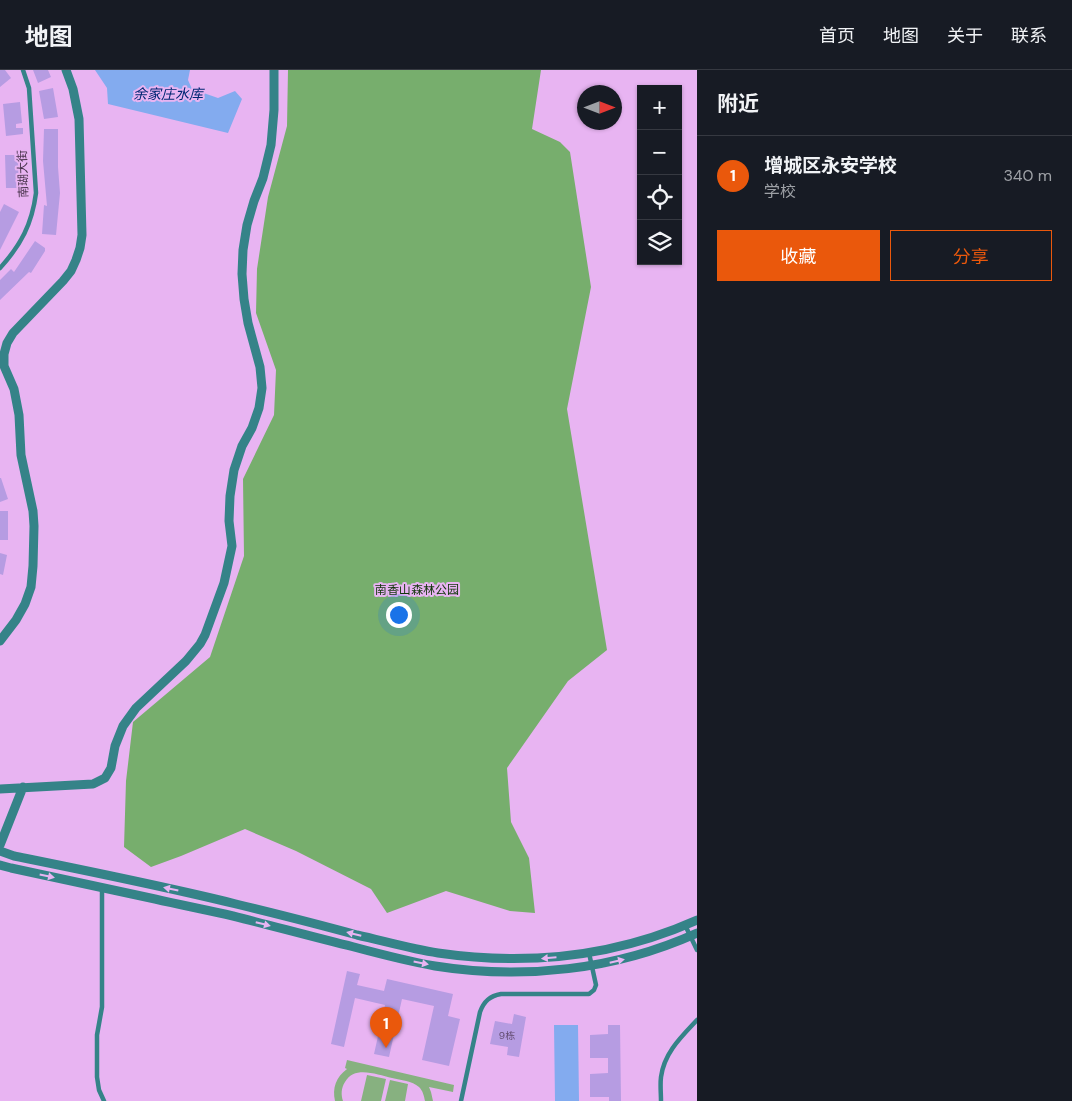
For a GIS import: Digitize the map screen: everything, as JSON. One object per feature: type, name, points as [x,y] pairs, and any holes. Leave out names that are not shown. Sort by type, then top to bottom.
[{"type":"street","points":[[0,641],[16,620],[28,596],[32,577],[34,526],[31,497],[22,455],[20,415],[14,389],[4,366],[4,354],[7,343],[13,333],[71,271],[80,248],[82,235],[78,114],[73,89],[66,70]]},
{"type":"street","points":[[0,789],[94,784],[105,778],[112,768],[115,746],[123,726],[136,708],[186,661],[205,635],[224,583],[232,546],[229,521],[234,470],[242,446],[252,428],[259,408],[262,388],[260,367],[248,323],[242,274],[247,225],[263,178],[271,145],[274,110],[274,70]]},
{"type":"street","points":[[0,844],[23,788]]},
{"type":"street","points":[[0,851],[14,856],[218,900],[403,946],[436,953],[470,957],[538,958],[589,953],[633,943],[697,920]]},
{"type":"street","points":[[0,864],[11,868],[216,912],[400,959],[434,966],[469,970],[539,971],[592,965],[629,958],[693,935]]},
{"type":"lane","name":"南瑚大街","points":[[0,268],[15,251],[23,237],[32,216],[36,193],[29,88],[23,70]]},
{"type":"lane","points":[[102,888],[102,1007],[97,1035],[97,1077],[99,1090],[104,1101]]},
{"type":"lane","points":[[685,925],[693,935],[697,950]]},
{"type":"lane","points":[[461,1101],[480,1012],[484,1002],[492,996],[501,994],[590,994],[596,985],[589,953]]},
{"type":"lane","points":[[660,1101],[661,1076],[665,1062],[671,1049],[697,1020]]},
{"type":"green space","name":"南香山森林公园","points":[[288,70],[541,70],[532,129],[560,142],[570,152],[591,287],[567,409],[607,650],[568,681],[507,768],[511,822],[529,858],[535,913],[510,911],[446,891],[387,913],[371,889],[296,851],[245,829],[151,867],[124,847],[126,781],[133,722],[210,657],[244,556],[243,479],[274,415],[276,370],[256,313],[257,269],[268,197],[287,126]]},
{"type":"green space","points":[[347,1060],[454,1085],[453,1092],[429,1087],[433,1101],[425,1101],[419,1087],[413,1083],[373,1073],[360,1072],[349,1077],[345,1082],[342,1091],[343,1101],[335,1101],[336,1083],[347,1069],[345,1068]]},
{"type":"green space","points":[[367,1075],[386,1079],[381,1101],[361,1101]]},
{"type":"green space","points":[[390,1080],[408,1084],[405,1101],[385,1101]]},
{"type":"water","name":"余家庄水库","points":[[95,70],[190,70],[188,80],[192,89],[218,98],[235,91],[242,99],[228,133],[108,104],[107,88]]},
{"type":"water","points":[[554,1025],[578,1025],[579,1101],[555,1101]]},
{"type":"building","points":[[0,70],[5,70],[11,78],[0,87]]},
{"type":"building","points":[[33,70],[48,70],[51,77],[38,83]]},
{"type":"building","points":[[53,88],[58,117],[44,119],[39,91]]},
{"type":"building","points":[[20,102],[22,123],[16,124],[16,128],[23,128],[23,134],[6,136],[3,104]]},
{"type":"building","points":[[44,129],[58,129],[60,193],[56,235],[42,234],[44,205],[47,206],[43,161]]},
{"type":"building","points":[[5,155],[22,155],[23,188],[6,188]]},
{"type":"building","points":[[4,204],[19,212],[0,250],[0,212]]},
{"type":"building","points":[[35,241],[45,248],[45,251],[31,273],[29,272],[0,300],[0,280],[11,269],[14,272]]},
{"type":"building","points":[[0,478],[8,499],[0,502]]},
{"type":"building","points":[[0,511],[8,511],[8,540],[0,540]]},
{"type":"building","points":[[0,553],[7,555],[3,575],[0,574]]},
{"type":"building","points":[[347,971],[360,974],[357,985],[384,991],[387,979],[453,994],[448,1016],[460,1019],[449,1066],[422,1060],[434,1006],[402,999],[389,1057],[374,1054],[385,1005],[355,998],[344,1047],[331,1044]]},
{"type":"building","points":[[514,1014],[526,1017],[519,1057],[507,1055],[508,1047],[490,1044],[495,1021],[512,1024]]},
{"type":"building","points":[[608,1025],[620,1025],[621,1101],[609,1101],[609,1097],[590,1097],[590,1074],[608,1073],[608,1058],[590,1058],[590,1035],[608,1034]]},
{"type":"place","name":"增城区永安学校","points":[[386,1048]]}]
